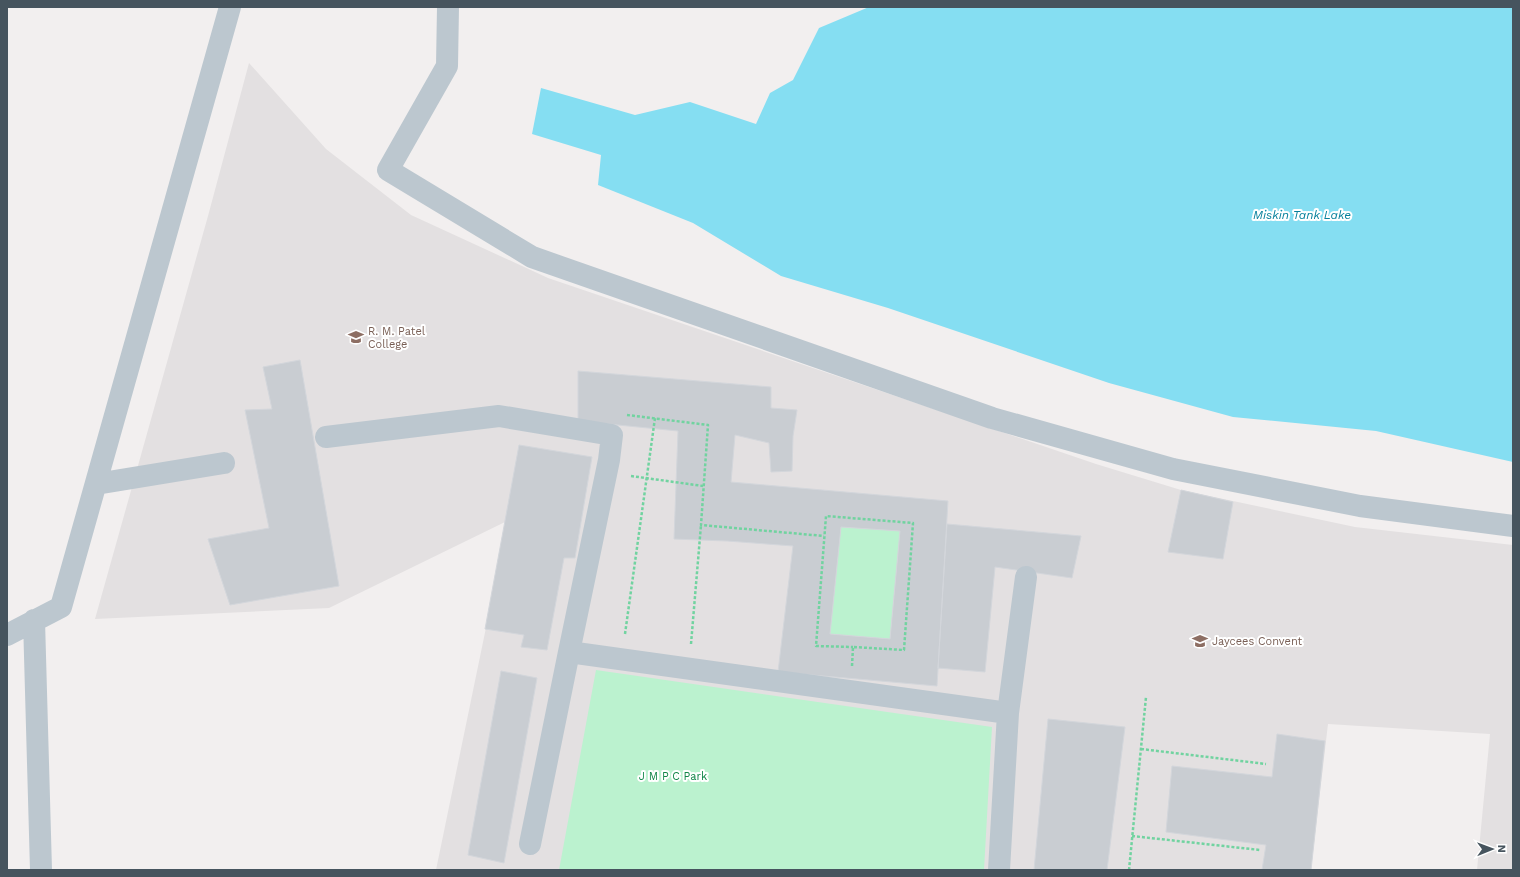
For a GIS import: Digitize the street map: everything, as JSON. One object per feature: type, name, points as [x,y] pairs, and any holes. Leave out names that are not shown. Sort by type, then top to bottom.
[{"type":"street","points":[[7,635],[61,606],[230,7]]},
{"type":"street","points":[[448,7],[447,66],[388,170],[532,257],[992,418],[1173,469],[1360,506],[1513,526]]},
{"type":"street","points":[[326,438],[499,416],[612,435],[606,473],[530,844]]},
{"type":"street","points":[[96,484],[224,463]]},
{"type":"street","points":[[999,870],[1008,713],[1026,577]]},
{"type":"street","points":[[34,620],[40,870]]},
{"type":"street","points":[[569,652],[1008,713]]},
{"type":"path","points":[[612,435],[614,413],[708,425],[689,668]]},
{"type":"path","points":[[621,659],[655,418]]},
{"type":"path","points":[[606,473],[703,486]]},
{"type":"path","points":[[826,516],[913,522],[904,650],[853,647],[816,646],[826,516]]},
{"type":"path","points":[[701,525],[824,536]]},
{"type":"path","points":[[850,691],[853,647]]},
{"type":"path","points":[[1129,870],[1146,697]]},
{"type":"path","points":[[1141,749],[1266,764]]},
{"type":"path","points":[[1132,836],[1260,850]]},
{"type":"shaded area","points":[[249,63],[326,149],[411,215],[548,278],[1096,464],[1181,490],[1355,527],[1513,545],[1513,870],[1477,870],[1490,734],[1328,724],[1311,870],[436,870],[488,618],[505,522],[329,608],[95,619],[208,216]]},
{"type":"green space","points":[[841,527],[900,531],[890,639],[830,634]]},
{"type":"green space","name":"J M P C Park","points":[[596,670],[992,727],[984,870],[559,870]]},
{"type":"water","name":"Miskin Tank Lake","points":[[869,7],[1513,7],[1513,462],[1376,431],[1233,417],[1109,383],[888,308],[781,276],[693,223],[598,185],[601,155],[532,134],[541,88],[635,115],[690,102],[756,124],[770,93],[793,80],[819,28]]},
{"type":"building","points":[[300,360],[339,586],[230,605],[208,539],[269,528],[245,410],[272,409],[263,367]]},
{"type":"building","points":[[578,371],[771,387],[771,408],[797,410],[793,436],[792,471],[771,472],[769,443],[735,435],[731,482],[948,501],[937,686],[778,672],[793,546],[674,539],[678,431],[578,421]],"holes":[[[841,527],[900,531],[890,639],[830,634]]]},
{"type":"building","points":[[519,445],[592,457],[575,558],[564,558],[547,650],[521,647],[524,635],[485,629]]},
{"type":"building","points":[[1181,490],[1233,502],[1223,559],[1168,552]]},
{"type":"building","points":[[947,524],[1081,536],[1072,578],[995,567],[985,672],[938,668]]},
{"type":"building","points":[[501,671],[537,678],[504,863],[468,855]]},
{"type":"building","points":[[1048,719],[1125,727],[1107,870],[1034,870]]},
{"type":"building","points":[[1277,734],[1325,741],[1311,870],[1262,870],[1266,845],[1166,832],[1172,766],[1272,777]]},
{"type":"place","name":"R. M. Patel College","points":[[356,337]]},
{"type":"place","name":"Jaycees Convent","points":[[1200,641]]}]
